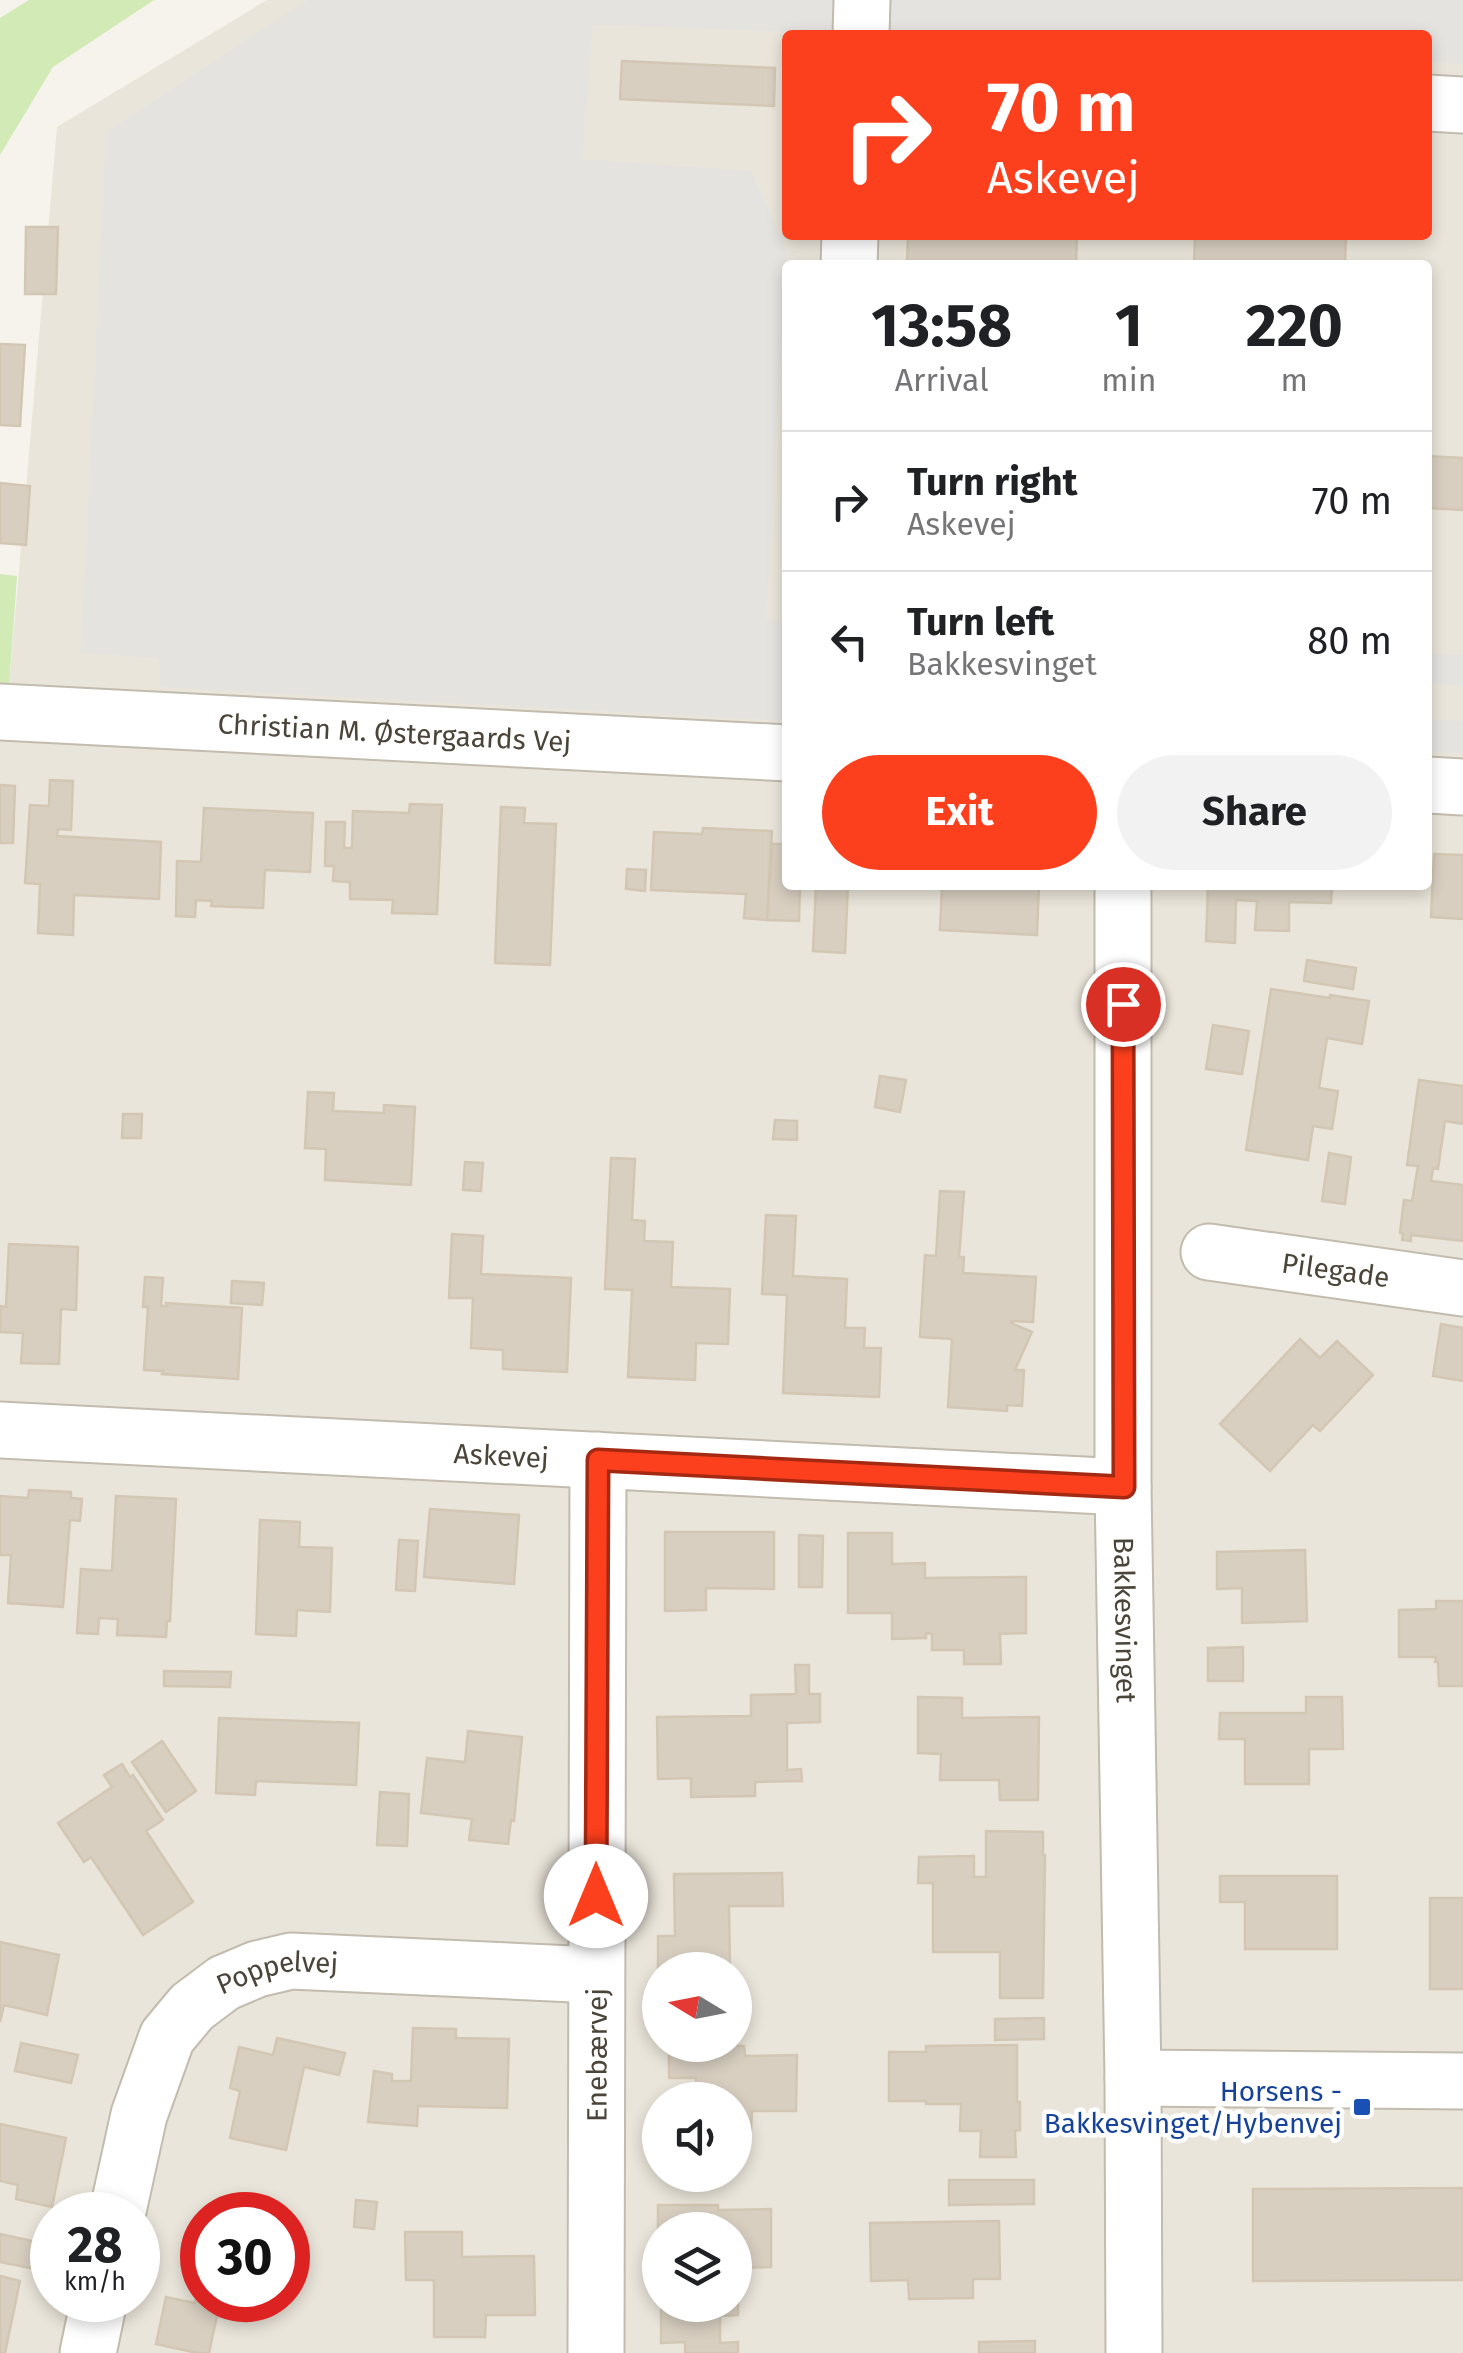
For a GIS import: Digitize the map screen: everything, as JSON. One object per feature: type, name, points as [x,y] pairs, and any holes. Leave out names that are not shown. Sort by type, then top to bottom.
[{"type":"street","points":[[861,30],[862,0]]},
{"type":"street","points":[[1432,103],[1463,105]]},
{"type":"street","name":"Christian M. Østergaards Vej","points":[[0,712],[782,754]]},
{"type":"street","points":[[1432,785],[1463,787]]},
{"type":"street","name":"Bakkesvinget","points":[[1123,890],[1124,1487],[1134,2353]]},
{"type":"street","name":"Pilegade","points":[[1209,1252],[1463,1288]]},
{"type":"street","name":"Askevej","points":[[0,1430],[1124,1487]]},
{"type":"street","name":"Enebærvej","points":[[596,2353],[598,1460]]},
{"type":"street","name":"Poppelvej","points":[[122,2192],[138,2115],[167,2037],[192,2006],[224,1983],[257,1969],[292,1961],[595,1976]]},
{"type":"street","points":[[1132,2078],[1463,2081]]},
{"type":"street","points":[[88,2353],[94,2322]]},
{"type":"shaded area","points":[[267,0],[1463,0],[1463,2353],[0,2353],[0,687],[9,687],[57,127]]},
{"type":"shaded area","points":[[308,0],[1463,0],[1463,64],[1432,62],[1432,30],[782,31],[593,25],[582,159],[751,171],[787,250],[786,260],[782,260],[782,338],[766,620],[782,622],[782,721],[159,687],[159,658],[81,653],[106,132]]},
{"type":"shaded area","points":[[1432,653],[1463,654],[1463,686],[1432,684]]},
{"type":"shaded area","points":[[1432,719],[1463,721],[1463,753],[1432,752]]},
{"type":"green space","points":[[29,0],[154,0],[53,67],[0,155],[0,18]]},
{"type":"green space","points":[[0,574],[17,576],[9,687],[0,687]]},
{"type":"building","points":[[622,61],[775,68],[774,106],[620,99]]},
{"type":"building","points":[[26,227],[58,227],[56,294],[25,294]]},
{"type":"building","points":[[908,240],[1077,240],[1076,260],[907,260]]},
{"type":"building","points":[[1195,240],[1346,240],[1345,260],[1194,260]]},
{"type":"building","points":[[0,344],[25,345],[20,426],[0,425]]},
{"type":"building","points":[[1432,456],[1463,458],[1463,510],[1432,508]]},
{"type":"building","points":[[0,483],[30,486],[26,545],[0,543]]},
{"type":"building","points":[[50,780],[73,781],[71,830],[58,829],[57,836],[161,842],[159,899],[74,895],[73,935],[38,933],[40,884],[25,883],[30,805],[49,806]]},
{"type":"building","points":[[0,785],[15,786],[13,843],[0,843]]},
{"type":"building","points":[[410,804],[442,805],[437,914],[392,913],[393,900],[350,899],[350,882],[333,881],[334,866],[325,866],[326,822],[345,822],[344,848],[352,848],[353,811],[409,813]]},
{"type":"building","points":[[501,807],[525,808],[524,823],[556,824],[550,965],[495,963]]},
{"type":"building","points":[[204,808],[313,813],[310,872],[265,870],[263,908],[211,906],[212,901],[196,900],[195,917],[176,916],[177,861],[201,862]]},
{"type":"building","points":[[703,828],[772,831],[767,920],[744,918],[746,894],[651,890],[654,832],[702,834]]},
{"type":"building","points":[[772,844],[782,844],[782,890],[800,890],[799,921],[767,920]]},
{"type":"building","points":[[1434,854],[1463,855],[1463,919],[1431,917]]},
{"type":"building","points":[[627,869],[646,870],[645,891],[626,889]]},
{"type":"building","points":[[816,890],[848,890],[845,953],[813,951]]},
{"type":"building","points":[[942,890],[1039,890],[1037,935],[940,930]]},
{"type":"building","points":[[1208,890],[1332,890],[1331,903],[1289,902],[1289,931],[1255,930],[1257,901],[1236,900],[1235,943],[1206,941]]},
{"type":"building","points":[[1307,960],[1356,968],[1353,989],[1304,981]]},
{"type":"building","points":[[1271,989],[1369,1001],[1362,1044],[1327,1038],[1319,1088],[1338,1091],[1332,1129],[1313,1126],[1308,1160],[1246,1150]]},
{"type":"building","points":[[1213,1025],[1249,1031],[1242,1074],[1206,1069]]},
{"type":"building","points":[[880,1076],[906,1080],[900,1112],[875,1107]]},
{"type":"building","points":[[1419,1080],[1463,1086],[1463,1124],[1445,1121],[1438,1169],[1433,1168],[1431,1181],[1463,1185],[1463,1241],[1411,1235],[1411,1241],[1402,1240],[1400,1233],[1404,1200],[1412,1201],[1418,1166],[1407,1165]]},
{"type":"building","points":[[308,1092],[334,1093],[333,1111],[384,1113],[384,1105],[415,1107],[411,1185],[325,1180],[326,1149],[305,1148]]},
{"type":"building","points":[[123,1114],[142,1114],[141,1138],[122,1138]]},
{"type":"building","points":[[775,1120],[797,1121],[797,1140],[773,1139]]},
{"type":"building","points":[[1329,1153],[1351,1157],[1345,1204],[1322,1201]]},
{"type":"building","points":[[611,1158],[635,1159],[632,1220],[645,1221],[644,1241],[673,1242],[671,1287],[730,1289],[728,1344],[696,1343],[695,1380],[628,1377],[632,1290],[605,1289]]},
{"type":"building","points":[[465,1162],[483,1163],[481,1191],[463,1190]]},
{"type":"building","points":[[940,1191],[964,1192],[959,1257],[964,1257],[963,1273],[1036,1277],[1033,1322],[1011,1321],[1032,1332],[1015,1370],[1024,1370],[1022,1406],[1007,1405],[1007,1411],[948,1407],[952,1339],[920,1337],[925,1255],[936,1256]]},
{"type":"building","points":[[766,1215],[796,1216],[793,1276],[847,1279],[845,1328],[865,1328],[864,1348],[881,1348],[879,1397],[783,1393],[787,1295],[762,1294]]},
{"type":"building","points":[[452,1234],[483,1236],[481,1274],[571,1278],[567,1372],[503,1369],[503,1350],[471,1348],[473,1298],[449,1298]]},
{"type":"building","points":[[9,1244],[78,1247],[76,1310],[61,1309],[59,1364],[21,1363],[23,1333],[0,1332],[1,1306],[6,1307]]},
{"type":"building","points":[[145,1277],[163,1278],[161,1306],[167,1306],[166,1303],[242,1308],[238,1379],[144,1370],[148,1307],[143,1307]]},
{"type":"building","points":[[232,1281],[264,1283],[262,1305],[231,1303]]},
{"type":"building","points":[[1441,1324],[1463,1328],[1463,1381],[1433,1376]]},
{"type":"building","points":[[1300,1339],[1320,1358],[1337,1341],[1373,1375],[1320,1431],[1313,1425],[1270,1471],[1220,1424]]},
{"type":"building","points":[[29,1490],[71,1492],[71,1498],[82,1499],[80,1521],[70,1520],[63,1607],[8,1603],[11,1555],[0,1555],[0,1496],[28,1498]]},
{"type":"building","points":[[116,1496],[176,1499],[166,1637],[117,1635],[118,1619],[99,1618],[98,1634],[77,1633],[81,1569],[112,1571]]},
{"type":"building","points":[[430,1509],[519,1515],[514,1584],[424,1577]]},
{"type":"building","points":[[260,1520],[300,1522],[299,1547],[332,1548],[330,1612],[297,1610],[296,1636],[256,1634]]},
{"type":"building","points":[[665,1532],[774,1532],[774,1589],[706,1588],[706,1610],[665,1611]]},
{"type":"building","points":[[848,1533],[892,1533],[892,1564],[925,1563],[925,1578],[1026,1577],[1026,1633],[1000,1634],[1001,1664],[964,1664],[964,1650],[932,1650],[932,1634],[926,1633],[926,1638],[892,1639],[892,1613],[848,1613]]},
{"type":"building","points":[[799,1535],[823,1536],[822,1587],[799,1587]]},
{"type":"building","points":[[399,1540],[418,1541],[415,1591],[396,1590]]},
{"type":"building","points":[[1305,1550],[1307,1621],[1242,1623],[1242,1588],[1217,1589],[1217,1552]]},
{"type":"building","points":[[1436,1601],[1463,1601],[1463,1686],[1439,1686],[1436,1657],[1399,1657],[1399,1610],[1436,1609]]},
{"type":"building","points":[[1243,1647],[1243,1681],[1208,1681],[1208,1648]]},
{"type":"building","points":[[795,1665],[809,1665],[809,1694],[820,1694],[820,1722],[787,1723],[787,1770],[801,1769],[802,1781],[755,1782],[755,1796],[691,1797],[691,1778],[658,1779],[657,1717],[751,1716],[751,1695],[796,1694]]},
{"type":"building","points":[[164,1671],[231,1672],[230,1687],[164,1686]]},
{"type":"building","points":[[918,1697],[962,1698],[962,1718],[1039,1717],[1038,1800],[1000,1800],[999,1780],[940,1780],[941,1754],[918,1753]]},
{"type":"building","points":[[1306,1697],[1342,1697],[1343,1749],[1309,1749],[1309,1784],[1245,1784],[1245,1739],[1219,1739],[1220,1713],[1306,1713]]},
{"type":"building","points":[[219,1718],[359,1723],[356,1785],[256,1781],[255,1795],[216,1793]]},
{"type":"building","points":[[468,1731],[522,1737],[508,1844],[469,1840],[472,1819],[421,1813],[427,1758],[465,1762]]},
{"type":"building","points":[[162,1741],[196,1791],[166,1812],[132,1762]]},
{"type":"building","points":[[122,1764],[163,1820],[146,1831],[193,1902],[143,1935],[91,1857],[84,1862],[58,1823],[112,1787],[104,1775]]},
{"type":"building","points":[[380,1792],[409,1794],[407,1846],[377,1845]]},
{"type":"building","points":[[986,1831],[1043,1832],[1043,1998],[1000,1998],[1000,1952],[933,1952],[933,1883],[918,1883],[919,1857],[974,1856],[974,1877],[986,1877]]},
{"type":"building","points":[[782,1873],[783,1906],[729,1906],[730,1952],[658,1952],[658,1936],[675,1936],[674,1874]]},
{"type":"building","points":[[1220,1876],[1337,1876],[1337,1949],[1245,1949],[1245,1902],[1220,1902]]},
{"type":"building","points":[[1430,1898],[1463,1898],[1463,1989],[1430,1989]]},
{"type":"building","points":[[0,1942],[59,1955],[47,2015],[4,2005],[0,2022]]},
{"type":"building","points":[[1044,2018],[1044,2039],[995,2040],[995,2019]]},
{"type":"building","points":[[413,2028],[456,2029],[456,2038],[509,2039],[507,2108],[418,2106],[417,2126],[368,2122],[374,2071],[392,2074],[392,2081],[411,2081]]},
{"type":"building","points":[[277,2038],[345,2053],[339,2075],[304,2067],[286,2150],[230,2138],[240,2091],[230,2088],[239,2047],[273,2055]]},
{"type":"building","points":[[21,2043],[78,2055],[71,2083],[15,2071]]},
{"type":"building","points":[[1017,2045],[1020,2130],[1015,2131],[1016,2157],[980,2157],[981,2131],[960,2131],[961,2104],[889,2101],[889,2052],[926,2052],[926,2046]]},
{"type":"building","points":[[797,2055],[796,2111],[752,2111],[752,2082],[669,2078],[669,2062],[752,2062],[752,2056]]},
{"type":"building","points":[[0,2124],[66,2138],[55,2192],[30,2192],[30,2202],[16,2199],[18,2185],[0,2181]]},
{"type":"building","points":[[949,2180],[1034,2180],[1034,2204],[949,2205]]},
{"type":"building","points":[[1463,2188],[1463,2280],[1253,2281],[1253,2189]]},
{"type":"building","points":[[356,2200],[377,2202],[374,2229],[354,2227]]},
{"type":"building","points":[[658,2205],[771,2209],[771,2267],[752,2268],[752,2212],[658,2212]]},
{"type":"building","points":[[999,2221],[1000,2279],[973,2279],[973,2298],[909,2299],[908,2280],[871,2281],[870,2223]]},
{"type":"building","points":[[405,2232],[462,2232],[462,2257],[534,2256],[535,2315],[486,2315],[485,2337],[434,2337],[434,2280],[406,2280]]},
{"type":"building","points":[[0,2234],[30,2241],[30,2268],[0,2262]]},
{"type":"building","points":[[0,2276],[20,2281],[5,2353],[0,2353]]},
{"type":"building","points":[[166,2297],[180,2300],[180,2322],[216,2322],[209,2353],[156,2344]]},
{"type":"building","points":[[661,2322],[720,2322],[720,2343],[738,2342],[738,2353],[685,2353],[685,2342],[661,2343]]},
{"type":"building","points":[[1035,2341],[1035,2353],[979,2353],[979,2342]]},
{"type":"place","name":"Horsens - Bakkesvinget/Hybenvej","points":[[1362,2107]]},
{"type":"route","points":[[596,1896],[598,1460],[1124,1487],[1123,1004]]}]
